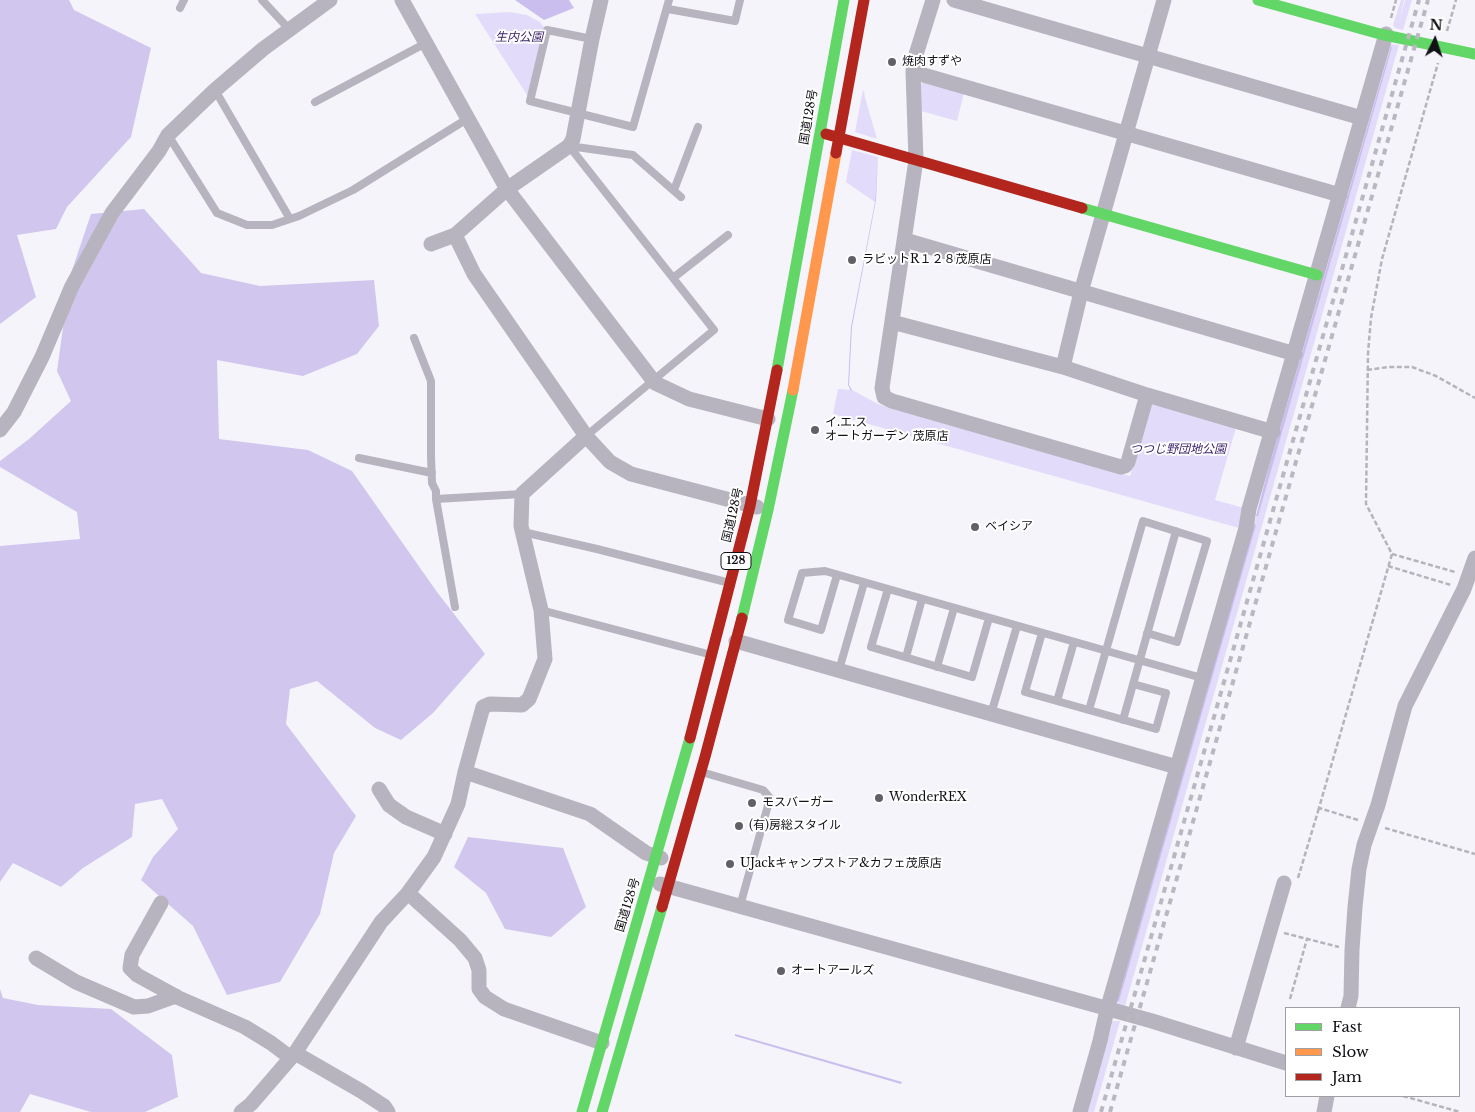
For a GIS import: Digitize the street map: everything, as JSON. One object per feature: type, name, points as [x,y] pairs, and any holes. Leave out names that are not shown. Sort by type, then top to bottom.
[{"type":"main road","name":"国道128号","points":[[582,1112],[657,857],[712,656],[750,506],[768,420],[844,0]]},
{"type":"main road","name":"128","points":[[602,1112],[701,772],[768,510],[800,362],[864,0]]},
{"type":"main road","points":[[1258,0],[1380,34],[1475,54]]},
{"type":"main road","points":[[820,132],[1317,274]]},
{"type":"street","points":[[0,430],[14,412],[42,357],[72,286],[112,213],[159,151],[168,135],[263,49],[330,0]]},
{"type":"street","points":[[402,0],[507,189],[655,383],[689,399],[768,420]]},
{"type":"street","points":[[431,244],[455,235],[507,189],[569,146],[573,139],[601,0]]},
{"type":"street","points":[[933,0],[914,61],[916,160],[883,392],[887,400],[1121,467],[1125,466],[1128,462],[1146,395]]},
{"type":"street","points":[[954,0],[1362,118]]},
{"type":"street","points":[[1063,367],[1081,292],[1164,0]]},
{"type":"street","points":[[1080,1112],[1107,1010],[1386,34]]},
{"type":"street","points":[[913,72],[1340,195]]},
{"type":"street","points":[[455,235],[474,274],[586,436],[610,462],[631,474],[768,510]]},
{"type":"street","points":[[905,240],[1295,354]]},
{"type":"street","points":[[892,322],[1063,367],[1146,395],[1273,432]]},
{"type":"street","points":[[241,1112],[251,1104],[293,1056],[381,922],[408,893],[434,857],[458,804],[483,707],[490,704],[522,705],[530,699],[545,659],[541,610],[522,526],[522,494],[586,436]]},
{"type":"street","points":[[1348,1007],[1361,856],[1378,805],[1405,706],[1466,582],[1475,558]]},
{"type":"street","points":[[736,641],[1176,767]]},
{"type":"street","points":[[465,772],[590,814],[646,853],[675,862]]},
{"type":"street","points":[[379,789],[389,805],[406,817],[445,834]]},
{"type":"street","points":[[650,881],[1152,1021],[1285,1063]]},
{"type":"street","points":[[1236,1048],[1284,883]]},
{"type":"street","points":[[408,893],[460,940],[475,958],[479,970],[479,989],[485,997],[504,1009],[602,1042]]},
{"type":"street","points":[[161,903],[132,955],[130,968],[137,975],[176,996],[245,1027],[293,1056],[361,1091],[384,1106],[388,1112]]},
{"type":"street","points":[[36,958],[76,982],[134,1007],[148,1006],[176,996]]},
{"type":"street","points":[[1324,1112],[1326,1097]]},
{"type":"lane","points":[[180,8],[184,0]]},
{"type":"lane","points":[[262,0],[290,30]]},
{"type":"lane","points":[[592,39],[547,30],[530,101],[633,127],[670,0]]},
{"type":"lane","points":[[668,8],[735,21],[740,0]]},
{"type":"lane","points":[[315,102],[426,43]]},
{"type":"lane","points":[[216,90],[290,219]]},
{"type":"lane","points":[[168,135],[217,213],[247,225],[272,225],[290,219],[353,190],[467,120]]},
{"type":"lane","points":[[674,190],[698,127]]},
{"type":"lane","points":[[569,146],[633,155],[681,196]]},
{"type":"lane","points":[[569,146],[714,330],[586,436]]},
{"type":"lane","points":[[673,278],[728,235]]},
{"type":"lane","points":[[414,338],[431,381],[432,483],[436,490],[455,607]]},
{"type":"lane","points":[[359,458],[432,473]]},
{"type":"lane","points":[[436,499],[522,494]]},
{"type":"lane","points":[[1089,710],[1142,521],[1206,541],[1177,642],[1148,633]]},
{"type":"lane","points":[[1123,720],[1176,531]]},
{"type":"lane","points":[[523,532],[731,583]]},
{"type":"lane","points":[[837,574],[821,630],[788,620],[802,573],[825,571],[837,574],[864,583],[1202,678]]},
{"type":"lane","points":[[839,670],[864,583]]},
{"type":"lane","points":[[888,589],[871,647],[937,667],[972,676],[990,618]]},
{"type":"lane","points":[[906,657],[922,599]]},
{"type":"lane","points":[[937,667],[954,608]]},
{"type":"lane","points":[[541,610],[712,656]]},
{"type":"lane","points":[[991,714],[1017,626]]},
{"type":"lane","points":[[1042,633],[1025,692],[1156,729],[1166,693],[1133,684]]},
{"type":"lane","points":[[1057,701],[1074,642]]},
{"type":"lane","points":[[701,772],[763,790],[770,798],[740,906]]},
{"type":"path","points":[[1456,0],[1382,259],[1372,318],[1367,370],[1366,504],[1392,554],[1466,582]]},
{"type":"path","points":[[1367,370],[1388,367],[1417,369],[1436,376],[1475,398]]},
{"type":"path","points":[[1392,554],[1318,808],[1475,854]]},
{"type":"path","points":[[1388,566],[1466,582]]},
{"type":"path","points":[[1442,848],[1444,841]]},
{"type":"path","points":[[1282,932],[1352,950]]},
{"type":"path","points":[[1290,999],[1307,939]]},
{"type":"path","points":[[1407,1097],[1460,1112]]},
{"type":"green space","points":[[1401,0],[1404,0],[1399,24],[1405,0],[1412,0],[1403,30],[1395,28],[1393,25]]},
{"type":"green space","name":"生内公園","points":[[510,12],[527,15],[540,22],[546,30],[529,98],[475,14]]},
{"type":"green space","points":[[1390,44],[1399,45],[1125,1006],[1117,1003],[1117,1001],[1119,1000]]},
{"type":"green space","points":[[924,82],[964,93],[957,121],[921,111],[920,85]]},
{"type":"green space","points":[[863,90],[865,93],[877,139],[855,132]]},
{"type":"green space","points":[[852,150],[878,157],[875,202],[846,182]]},
{"type":"green space","name":"つつじ野団地公園","points":[[838,389],[852,390],[878,404],[1130,476],[1150,406],[1153,404],[1236,428],[1215,500],[1244,508],[1239,528],[833,414]]},
{"type":"green space","points":[[1111,1021],[1120,1021],[1094,1112],[1087,1112],[1112,1025],[1110,1024]]},
{"type":"shaded area","points":[[0,0],[69,0],[74,10],[151,48],[131,137],[67,207],[56,229],[17,235],[36,297],[0,324]]},
{"type":"shaded area","points":[[515,0],[569,0],[574,8],[544,20]]},
{"type":"shaded area","points":[[1391,46],[1258,516],[1256,516],[1268,470]]},
{"type":"shaded area","points":[[878,157],[876,200],[852,327],[849,385],[851,391],[848,385],[851,327],[875,202]]},
{"type":"shaded area","points":[[144,209],[201,273],[260,286],[374,280],[379,326],[357,354],[303,376],[217,360],[219,439],[308,450],[352,471],[437,592],[485,654],[433,713],[401,740],[375,728],[317,681],[290,689],[286,724],[356,816],[334,853],[320,914],[280,982],[227,995],[193,926],[141,880],[153,857],[178,829],[162,799],[135,804],[132,837],[83,868],[61,887],[13,863],[0,882],[0,546],[80,539],[77,512],[0,467],[0,461],[29,439],[71,401],[57,371],[70,276],[91,214]]},
{"type":"shaded area","points":[[1254,524],[1256,525],[1119,1001],[1117,1001]]},
{"type":"shaded area","points":[[468,837],[563,848],[586,907],[551,937],[505,929],[486,893],[454,867]]},
{"type":"shaded area","points":[[0,989],[3,998],[38,1005],[111,1009],[172,1055],[178,1097],[145,1112],[91,1112],[30,1094],[20,1112],[0,1112]]},
{"type":"shaded area","points":[[735,1034],[902,1082],[901,1084],[735,1036]]},
{"type":"railway","points":[[1101,1112],[1419,0]]},
{"type":"railway","points":[[1110,1112],[1428,0]]},
{"type":"traffic: fast","points":[[777,370],[844,0]]},
{"type":"traffic: fast","points":[[1258,0],[1380,34],[1475,54]]},
{"type":"traffic: fast","points":[[1082,208],[1317,275]]},
{"type":"traffic: fast","points":[[742,618],[768,510],[793,390]]},
{"type":"traffic: fast","points":[[582,1112],[690,738]]},
{"type":"traffic: fast","points":[[602,1112],[662,907]]},
{"type":"traffic: slow","points":[[793,390],[836,153]]},
{"type":"traffic: jam","points":[[836,153],[864,0]]},
{"type":"traffic: jam","points":[[826,134],[1082,208]]},
{"type":"traffic: jam","points":[[690,738],[750,506],[777,370]]},
{"type":"traffic: jam","points":[[662,907],[742,618]]},
{"type":"place","name":"焼肉すずや","points":[[892,62]]},
{"type":"place","name":"ラビットR１２８茂原店","points":[[852,260]]},
{"type":"place","name":"イ.エ.ス オートガーデン 茂原店","points":[[815,430]]},
{"type":"place","name":"ベイシア","points":[[975,527]]},
{"type":"place","name":"WonderREX","points":[[879,798]]},
{"type":"place","name":"モスバーガー","points":[[752,803]]},
{"type":"place","name":"(有)房総スタイル","points":[[739,826]]},
{"type":"place","name":"UJackキャンプストア&カフェ茂原店","points":[[730,864]]},
{"type":"place","name":"オートアールズ","points":[[781,971]]}]
